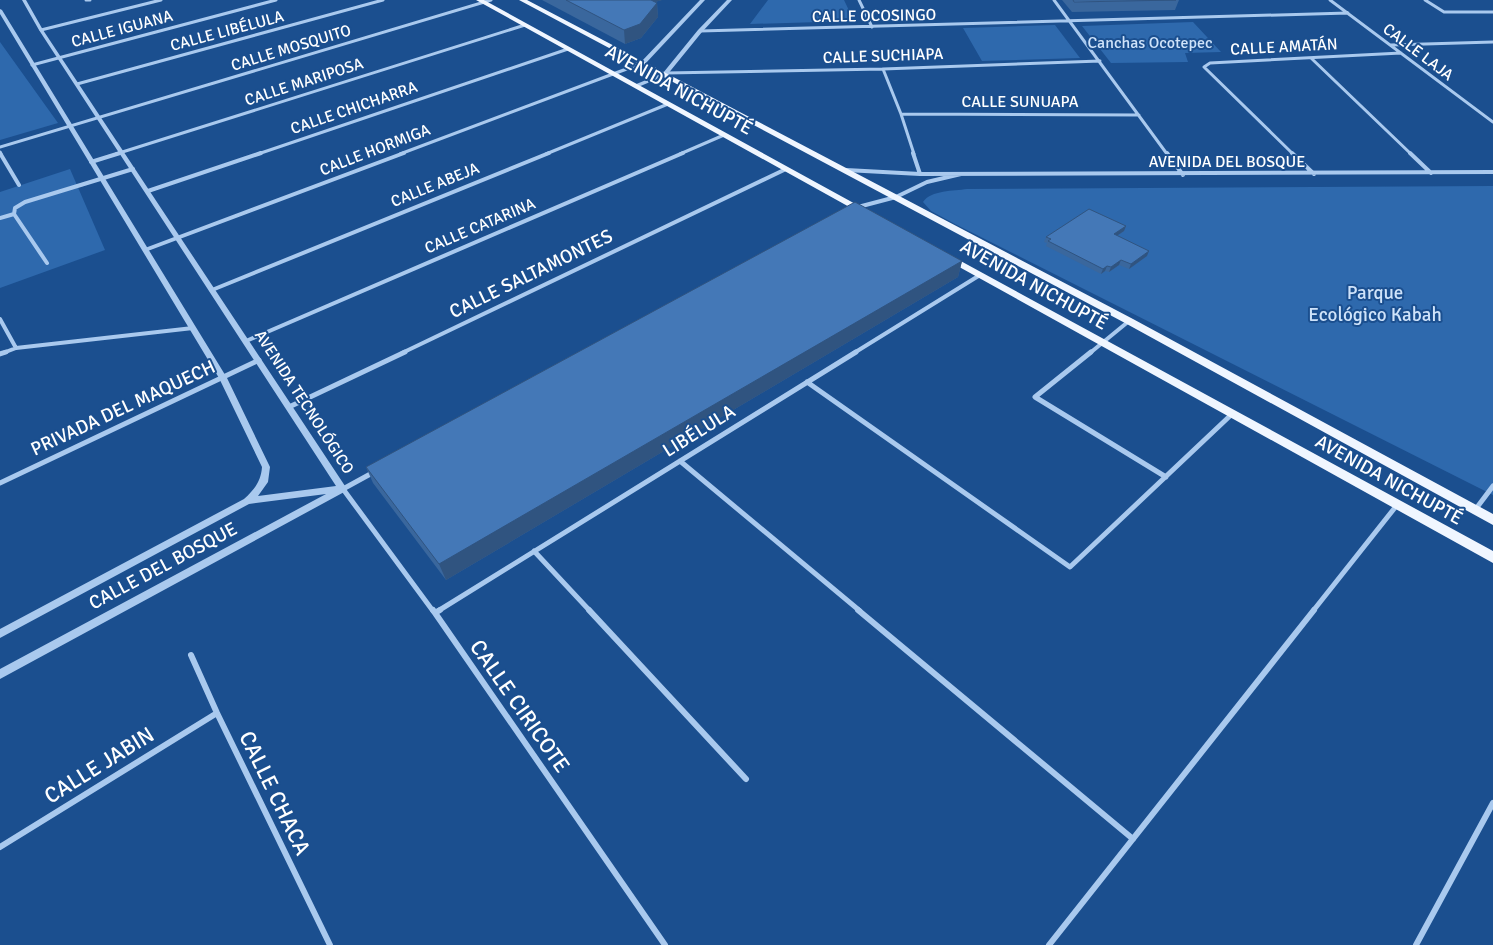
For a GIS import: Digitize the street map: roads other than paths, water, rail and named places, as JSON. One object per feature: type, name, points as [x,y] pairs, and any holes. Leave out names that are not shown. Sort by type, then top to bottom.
[{"type":"main road","name":"AVENIDA NICHUPTÉ","points":[[522,0],[1129,321],[1493,520]]},
{"type":"main road","name":"AVENIDA NICHUPTÉ","points":[[484,1],[786,168],[853,210],[875,217]]},
{"type":"main road","name":"AVENIDA NICHUPTÉ","points":[[936,251],[1493,558]]},
{"type":"street","name":"AVENIDA TECNOLÓGICO","points":[[24,0],[41,30],[343,488],[247,501]]},
{"type":"street","points":[[41,30],[161,0]]},
{"type":"street","name":"CALLE IGUANA","points":[[32,65],[276,0]]},
{"type":"street","name":"CALLE LIBÉLULA","points":[[77,84],[383,0]]},
{"type":"street","points":[[614,74],[643,63],[703,0]]},
{"type":"street","points":[[636,86],[665,74],[700,31],[730,0]]},
{"type":"street","points":[[859,0],[872,27]]},
{"type":"street","points":[[1054,0],[1183,174]]},
{"type":"street","name":"CALLE LAJA","points":[[1330,0],[1493,122]]},
{"type":"street","points":[[1425,0],[1444,12],[1493,12]]},
{"type":"street","name":"CALLE MOSQUITO","points":[[0,147],[484,1]]},
{"type":"street","points":[[0,10],[223,378],[266,467],[266,475],[259,491],[247,501]]},
{"type":"street","name":"CALLE OCOSINGO","points":[[700,31],[1348,14]]},
{"type":"street","name":"CALLE MARIPOSA","points":[[91,162],[525,25]]},
{"type":"street","points":[[1391,45],[1493,42]]},
{"type":"street","name":"CALLE CHICHARRA","points":[[148,192],[568,49]]},
{"type":"street","name":"CALLE AMATÁN","points":[[1314,174],[1204,67],[1210,63],[1401,53]]},
{"type":"street","points":[[1310,58],[1432,173]]},
{"type":"street","name":"CALLE SUCHIAPA","points":[[665,74],[1100,62]]},
{"type":"street","points":[[883,69],[901,114],[920,174]]},
{"type":"street","name":"CALLE HORMIGA","points":[[145,250],[614,74]]},
{"type":"street","name":"CALLE ABEJA","points":[[212,290],[668,104]]},
{"type":"street","name":"CALLE SUNUAPA","points":[[901,114],[1139,115]]},
{"type":"street","name":"CALLE CATARINA","points":[[246,341],[724,135]]},
{"type":"street","points":[[0,152],[19,185]]},
{"type":"street","points":[[47,264],[14,214],[15,208],[25,202],[133,168]]},
{"type":"street","name":"CALLE SALTAMONTES","points":[[289,407],[786,168]]},
{"type":"street","name":"AVENIDA DEL BOSQUE","points":[[845,170],[920,174],[1493,172]]},
{"type":"street","name":"AVENIDA DEL BOSQUE","points":[[853,210],[896,197],[927,182],[962,174]]},
{"type":"street","points":[[0,218],[14,214]]},
{"type":"street","name":"LIBÉLULA","points":[[434,613],[980,275]]},
{"type":"street","points":[[0,320],[16,348]]},
{"type":"street","points":[[1129,321],[1035,397],[1166,477]]},
{"type":"street","points":[[0,354],[16,348],[193,328]]},
{"type":"street","name":"PRIVADA DEL MAQUECH","points":[[0,483],[259,360]]},
{"type":"street","points":[[807,382],[1070,567],[1232,414]]},
{"type":"street","points":[[680,461],[1133,839]]},
{"type":"street","points":[[343,488],[378,470]]},
{"type":"street","points":[[1475,510],[1493,486]]},
{"type":"street","name":"CALLE DEL BOSQUE","points":[[0,674],[343,488]]},
{"type":"street","name":"CALLE CIRICOTE","points":[[343,488],[434,613],[665,945]]},
{"type":"street","name":"CALLE DEL BOSQUE","points":[[0,634],[247,501]]},
{"type":"street","points":[[1049,945],[1398,504]]},
{"type":"street","points":[[534,551],[746,779]]},
{"type":"street","name":"CALLE CHACA","points":[[191,655],[217,714],[330,945]]},
{"type":"street","name":"CALLE JABIN","points":[[0,847],[217,714]]},
{"type":"street","points":[[1416,945],[1493,803]]},
{"type":"park label","name":"Canchas Ocotepec","points":[[1150,43]]},
{"type":"park label","name":"Parque Ecológico Kabah","points":[[1375,304]]}]
